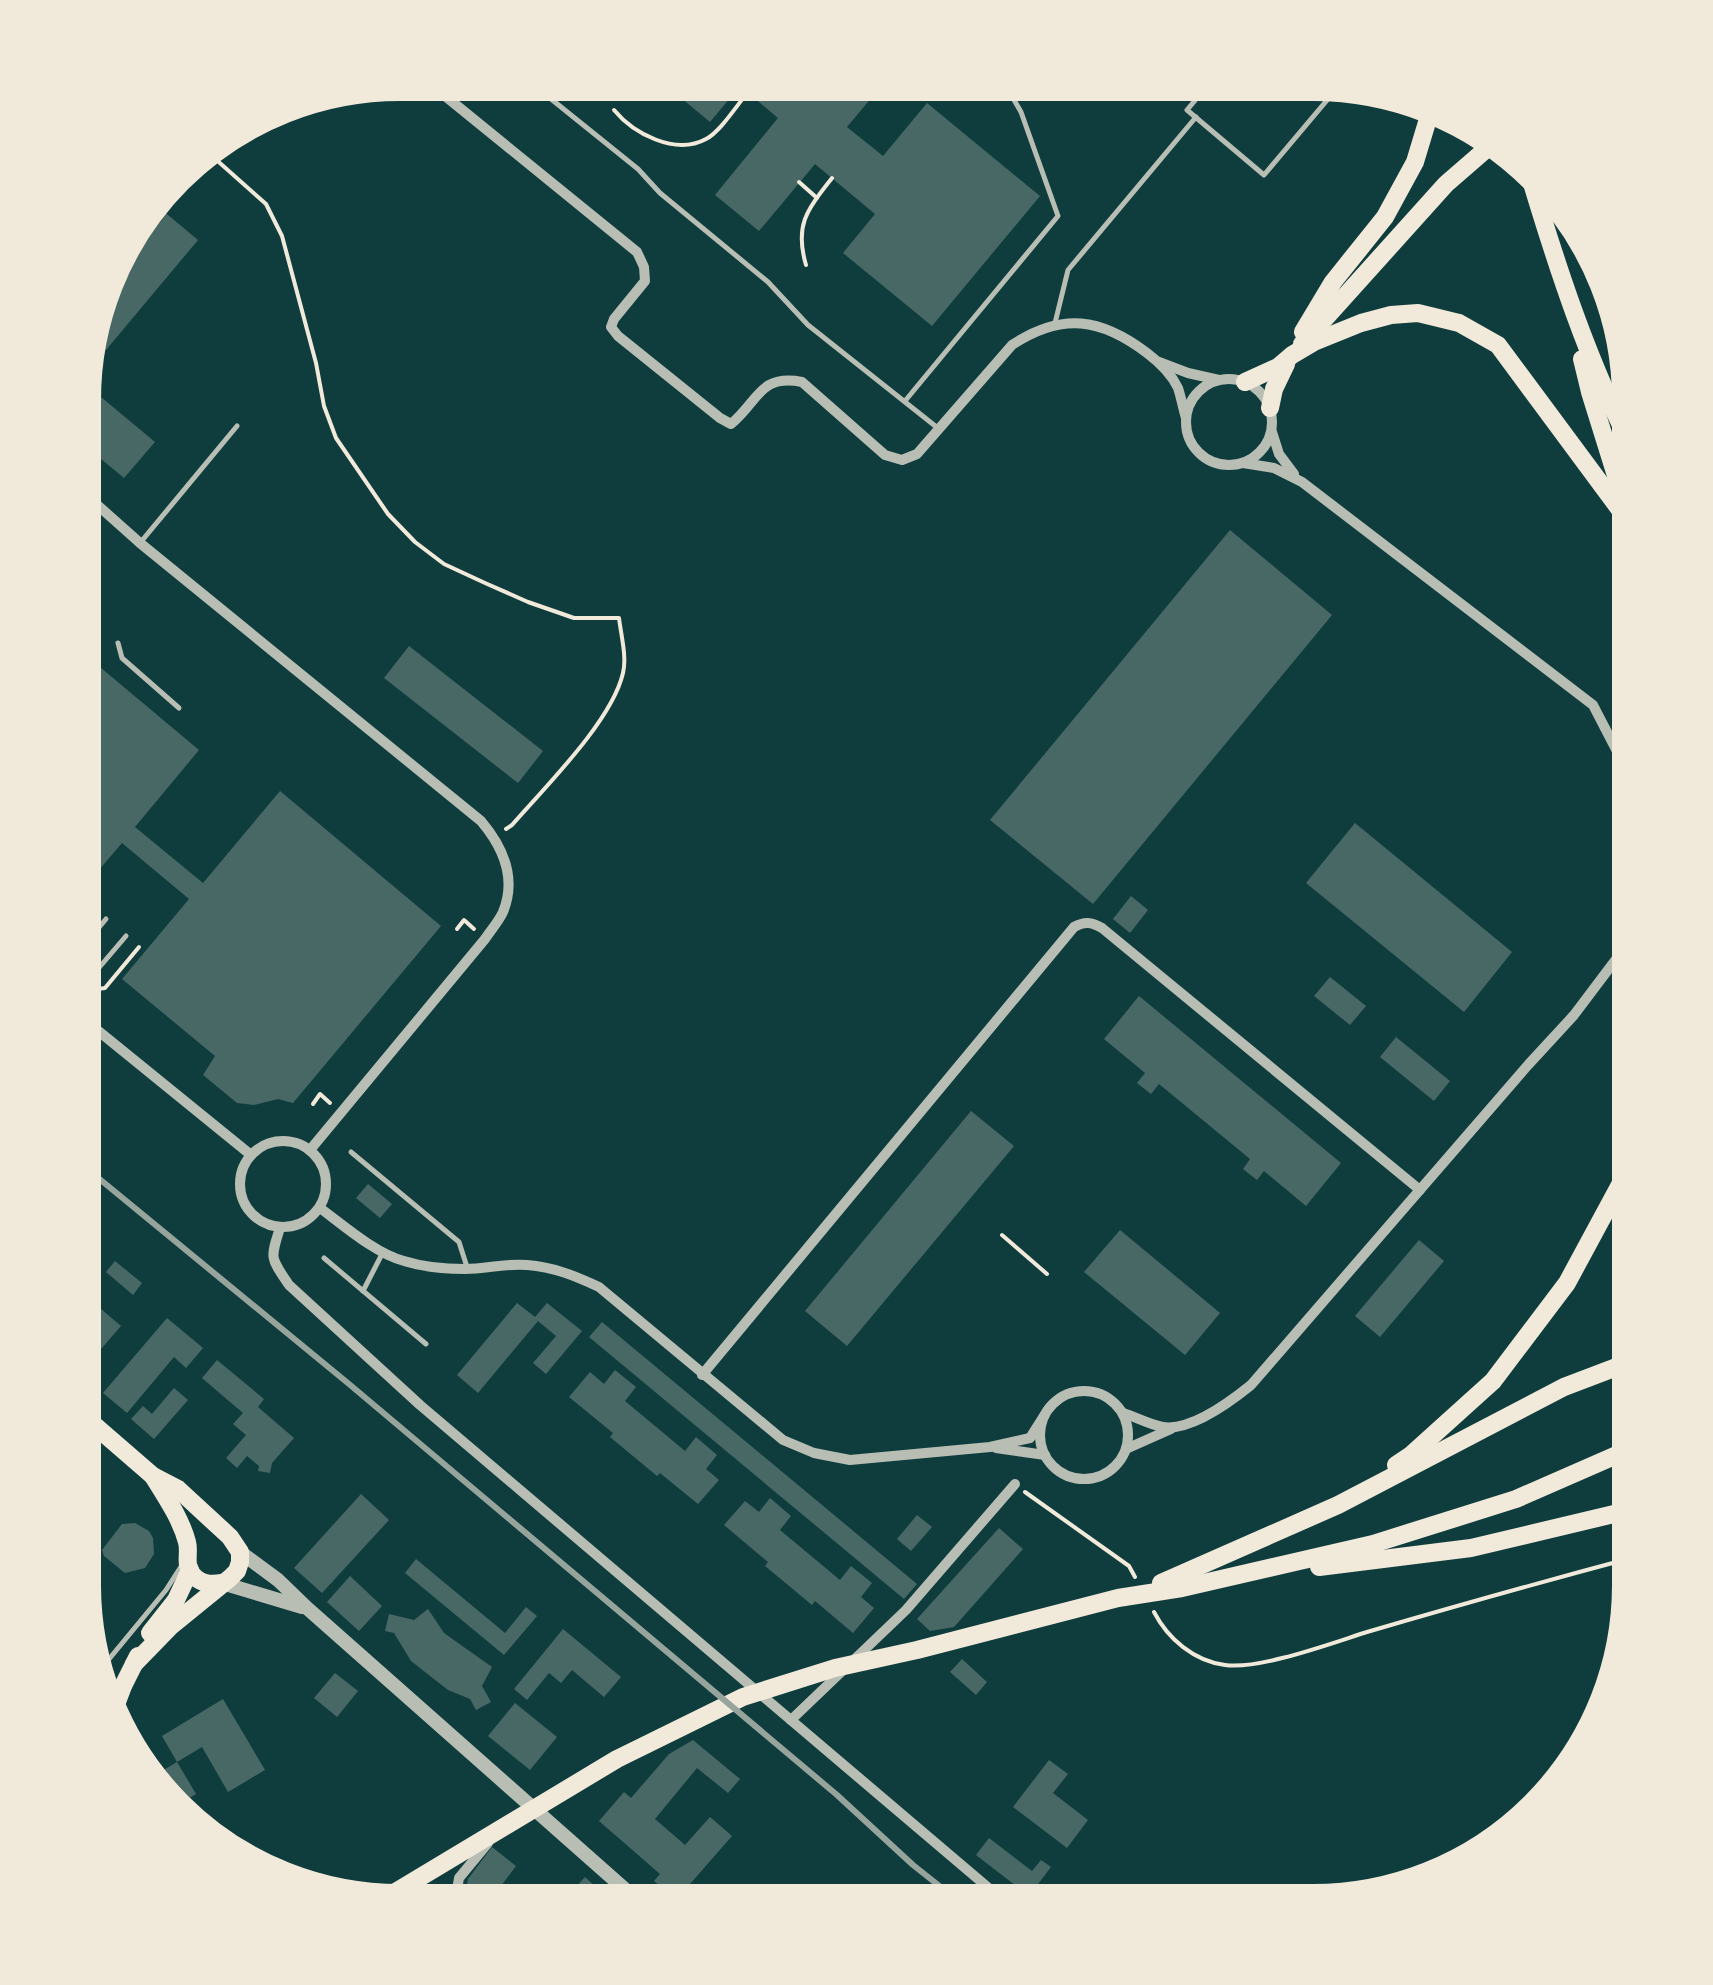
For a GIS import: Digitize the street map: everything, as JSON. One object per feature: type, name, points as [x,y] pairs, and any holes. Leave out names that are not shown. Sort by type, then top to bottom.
[{"type":"main road","points":[[1270,408],[1281,371],[1303,330],[1333,282],[1385,217],[1415,162],[1429,118]]},
{"type":"main road","points":[[1245,382],[1278,367],[1292,355],[1446,184],[1487,149]]},
{"type":"main road","points":[[1534,190],[1569,300],[1618,416]]},
{"type":"main road","points":[[1569,300],[1590,392],[1618,478]]},
{"type":"main road","points":[[1292,355],[1334,332],[1391,315],[1418,313],[1459,323],[1498,344],[1618,508]]},
{"type":"main road","points":[[1338,1505],[1412,1454],[1493,1381],[1567,1283],[1617,1190]]},
{"type":"main road","points":[[1180,1582],[1564,1387],[1617,1367]]},
{"type":"main road","points":[[95,1426],[153,1476],[178,1489],[240,1552],[237,1571],[171,1626],[134,1664]]},
{"type":"main road","points":[[1224,1578],[1373,1544],[1498,1505],[1617,1455]]},
{"type":"main road","points":[[153,1476],[172,1507],[188,1558],[203,1582],[222,1584]]},
{"type":"main road","points":[[402,1889],[616,1760],[743,1697],[835,1668],[1180,1582],[1471,1548],[1617,1514]]},
{"type":"main road","points":[[117,1699],[146,1639],[176,1600],[188,1558],[200,1534],[224,1533]]},
{"type":"street","points":[[445,96],[637,252],[645,280],[611,327],[731,424],[766,385],[784,378],[802,382],[886,455],[902,460],[917,454],[1012,345],[1030,333],[1071,322],[1108,328],[1158,362],[1177,385],[1187,432],[1202,456],[1215,463],[1274,468],[1302,482]]},
{"type":"street","points":[[1158,362],[1221,380],[1245,382],[1264,397],[1280,454],[1293,474],[1593,705],[1618,753]]},
{"type":"street","points":[[1186,418],[1202,390],[1221,380]]},
{"type":"street","points":[[1243,463],[1262,451],[1272,431]]},
{"type":"street","points":[[95,506],[466,809],[503,852],[508,892],[502,914],[310,1150]]},
{"type":"street","points":[[702,1375],[1082,922],[1091,922],[1420,1190]]},
{"type":"street","points":[[1123,1413],[1166,1428],[1206,1417],[1251,1385],[1585,1001],[1618,957]]},
{"type":"street","points":[[95,1028],[251,1155]]},
{"type":"street","points":[[277,1141],[297,1143],[310,1150],[326,1174],[326,1192],[320,1208],[294,1226],[280,1228],[258,1220],[243,1202],[240,1180],[244,1164],[251,1155],[277,1141]]},
{"type":"street","points":[[320,1208],[401,1261],[467,1269],[522,1264],[566,1271],[599,1288],[783,1440],[814,1453],[850,1460],[990,1447],[1030,1438],[1048,1408],[1058,1398],[1085,1390],[1109,1398],[1123,1413],[1129,1432],[1126,1450],[1116,1466],[1102,1476],[1080,1479],[1065,1474],[1045,1455],[1040,1438],[1044,1416]]},
{"type":"street","points":[[280,1228],[272,1254],[274,1264],[289,1284],[420,1405],[991,1889]]},
{"type":"street","points":[[1126,1450],[1184,1423]]},
{"type":"street","points":[[990,1447],[1045,1455]]},
{"type":"street","points":[[791,1720],[906,1610],[1015,1484]]},
{"type":"street","points":[[240,1552],[278,1580],[625,1889]]},
{"type":"street","points":[[222,1584],[307,1608]]},
{"type":"street","points":[[458,1889],[460,1878],[496,1832],[526,1802]]},
{"type":"lane","points":[[906,402],[1058,216],[1011,95]]},
{"type":"lane","points":[[1199,95],[1187,110],[1264,175],[1330,96]]},
{"type":"lane","points":[[546,96],[768,282],[808,325],[938,429]]},
{"type":"lane","points":[[1054,326],[1068,270],[1196,117]]},
{"type":"lane","points":[[140,543],[236,426]]},
{"type":"lane","points":[[118,643],[122,658],[179,708]]},
{"type":"lane","points":[[95,932],[106,919]]},
{"type":"lane","points":[[95,972],[126,936]]},
{"type":"lane","points":[[351,1152],[458,1242],[467,1269]]},
{"type":"lane","points":[[363,1291],[384,1252]]},
{"type":"lane","points":[[324,1258],[426,1344]]},
{"type":"lane","points":[[105,1664],[188,1558]]},
{"type":"path","points":[[614,110],[624,122],[656,141],[692,144],[707,139],[745,96]]},
{"type":"path","points":[[214,158],[266,204],[282,236],[324,406],[336,438],[388,514],[414,542],[444,564],[500,590],[574,618],[619,618],[624,669],[614,698],[590,734],[512,826],[494,837]]},
{"type":"path","points":[[806,265],[800,234],[804,220],[832,178]]},
{"type":"path","points":[[799,182],[817,198]]},
{"type":"path","points":[[457,930],[464,920],[485,939]]},
{"type":"path","points":[[95,990],[105,988],[140,947]]},
{"type":"path","points":[[313,1104],[320,1094],[342,1112]]},
{"type":"path","points":[[1002,1235],[1047,1274]]},
{"type":"path","points":[[1015,1484],[1130,1566],[1137,1581]]},
{"type":"path","points":[[1153,1610],[1178,1644],[1205,1660],[1242,1666],[1617,1563]]},
{"type":"building","points":[[873,95],[847,127],[883,156],[927,103],[1040,196],[932,326],[843,253],[875,214],[815,164],[759,231],[715,195],[778,118],[751,96]]},
{"type":"building","points":[[678,96],[732,96],[710,122]]},
{"type":"building","points":[[162,210],[198,240],[106,350],[101,346],[118,283]]},
{"type":"building","points":[[96,392],[155,442],[124,478],[95,454]]},
{"type":"building","points":[[1230,530],[1332,615],[1093,904],[990,820]]},
{"type":"building","points":[[409,646],[543,751],[518,783],[384,678]]},
{"type":"building","points":[[95,663],[199,750],[135,827],[203,883],[280,791],[441,926],[293,1103],[278,1099],[254,1105],[237,1103],[203,1075],[215,1056],[122,979],[189,899],[122,843],[95,875]]},
{"type":"building","points":[[1355,823],[1512,952],[1464,1012],[1306,883]]},
{"type":"building","points":[[1131,896],[1148,910],[1130,933],[1113,919]]},
{"type":"building","points":[[1330,977],[1366,1006],[1350,1025],[1314,996]]},
{"type":"building","points":[[1139,996],[1341,1163],[1306,1206],[1264,1171],[1257,1180],[1243,1169],[1250,1159],[1159,1084],[1151,1094],[1137,1083],[1145,1073],[1104,1039]]},
{"type":"building","points":[[1396,1037],[1450,1081],[1434,1101],[1380,1057]]},
{"type":"building","points":[[971,1111],[1014,1146],[847,1346],[805,1311]]},
{"type":"building","points":[[368,1184],[392,1204],[380,1218],[356,1198]]},
{"type":"building","points":[[1120,1230],[1220,1313],[1185,1355],[1084,1272]]},
{"type":"building","points":[[1419,1240],[1444,1261],[1380,1337],[1355,1316]]},
{"type":"building","points":[[115,1261],[142,1283],[133,1295],[106,1272]]},
{"type":"building","points":[[517,1303],[535,1317],[547,1303],[582,1331],[546,1374],[533,1363],[556,1336],[538,1321],[478,1393],[457,1375]]},
{"type":"building","points":[[95,1304],[121,1326],[95,1356]]},
{"type":"building","points":[[167,1318],[203,1348],[186,1368],[174,1357],[127,1413],[103,1393]]},
{"type":"building","points":[[602,1322],[917,1584],[904,1599],[589,1337]]},
{"type":"building","points":[[217,1360],[264,1399],[258,1407],[294,1438],[272,1463],[270,1473],[258,1471],[259,1466],[247,1456],[237,1468],[226,1458],[246,1435],[233,1424],[243,1413],[202,1378]]},
{"type":"building","points":[[615,1370],[636,1387],[625,1401],[685,1451],[696,1437],[717,1455],[706,1469],[719,1480],[698,1504],[660,1473],[657,1476],[569,1397],[590,1372],[604,1384]]},
{"type":"building","points":[[174,1388],[188,1400],[154,1439],[131,1419],[143,1406],[152,1414]]},
{"type":"building","points":[[361,1494],[389,1520],[322,1593],[294,1568]]},
{"type":"building","points":[[770,1498],[791,1516],[780,1530],[840,1580],[851,1566],[872,1583],[861,1597],[874,1608],[853,1633],[765,1566],[768,1562],[724,1525],[745,1501],[759,1512]]},
{"type":"building","points":[[917,1515],[932,1527],[911,1551],[897,1539]]},
{"type":"building","points":[[135,1523],[149,1531],[154,1554],[145,1568],[125,1573],[102,1550],[122,1524]]},
{"type":"building","points":[[999,1528],[1023,1549],[954,1627],[930,1631],[917,1619]]},
{"type":"building","points":[[416,1559],[505,1633],[526,1607],[537,1616],[504,1655],[405,1573]]},
{"type":"building","points":[[350,1576],[382,1606],[359,1631],[327,1602]]},
{"type":"building","points":[[428,1609],[444,1633],[492,1667],[482,1686],[491,1702],[476,1710],[470,1699],[448,1690],[411,1661],[394,1633],[385,1631],[389,1614],[414,1620]]},
{"type":"building","points":[[563,1629],[621,1677],[604,1697],[572,1670],[561,1683],[549,1673],[527,1700],[514,1689]]},
{"type":"building","points":[[962,1659],[987,1682],[976,1695],[950,1672]]},
{"type":"building","points":[[335,1673],[358,1691],[337,1717],[314,1698]]},
{"type":"building","points":[[223,1699],[265,1770],[228,1792],[202,1747],[177,1762],[162,1736]]},
{"type":"building","points":[[515,1703],[557,1737],[530,1770],[488,1736]]},
{"type":"building","points":[[693,1740],[740,1779],[728,1793],[697,1768],[655,1819],[685,1845],[710,1817],[732,1836],[686,1889],[663,1889],[654,1881],[660,1874],[599,1821],[624,1792],[631,1798],[669,1754]]},
{"type":"building","points":[[1049,1760],[1068,1774],[1053,1793],[1088,1820],[1067,1848],[1013,1807]]},
{"type":"building","points":[[177,1762],[196,1794],[184,1801],[162,1771]]},
{"type":"building","points":[[989,1838],[1032,1871],[1041,1860],[1051,1867],[1034,1889],[1020,1889],[976,1855]]},
{"type":"building","points":[[492,1847],[516,1866],[499,1889],[466,1889],[468,1879]]},
{"type":"building","points":[[585,1877],[598,1889],[574,1889]]},
{"type":"railway","points":[[95,1175],[349,1384],[943,1889]]}]
